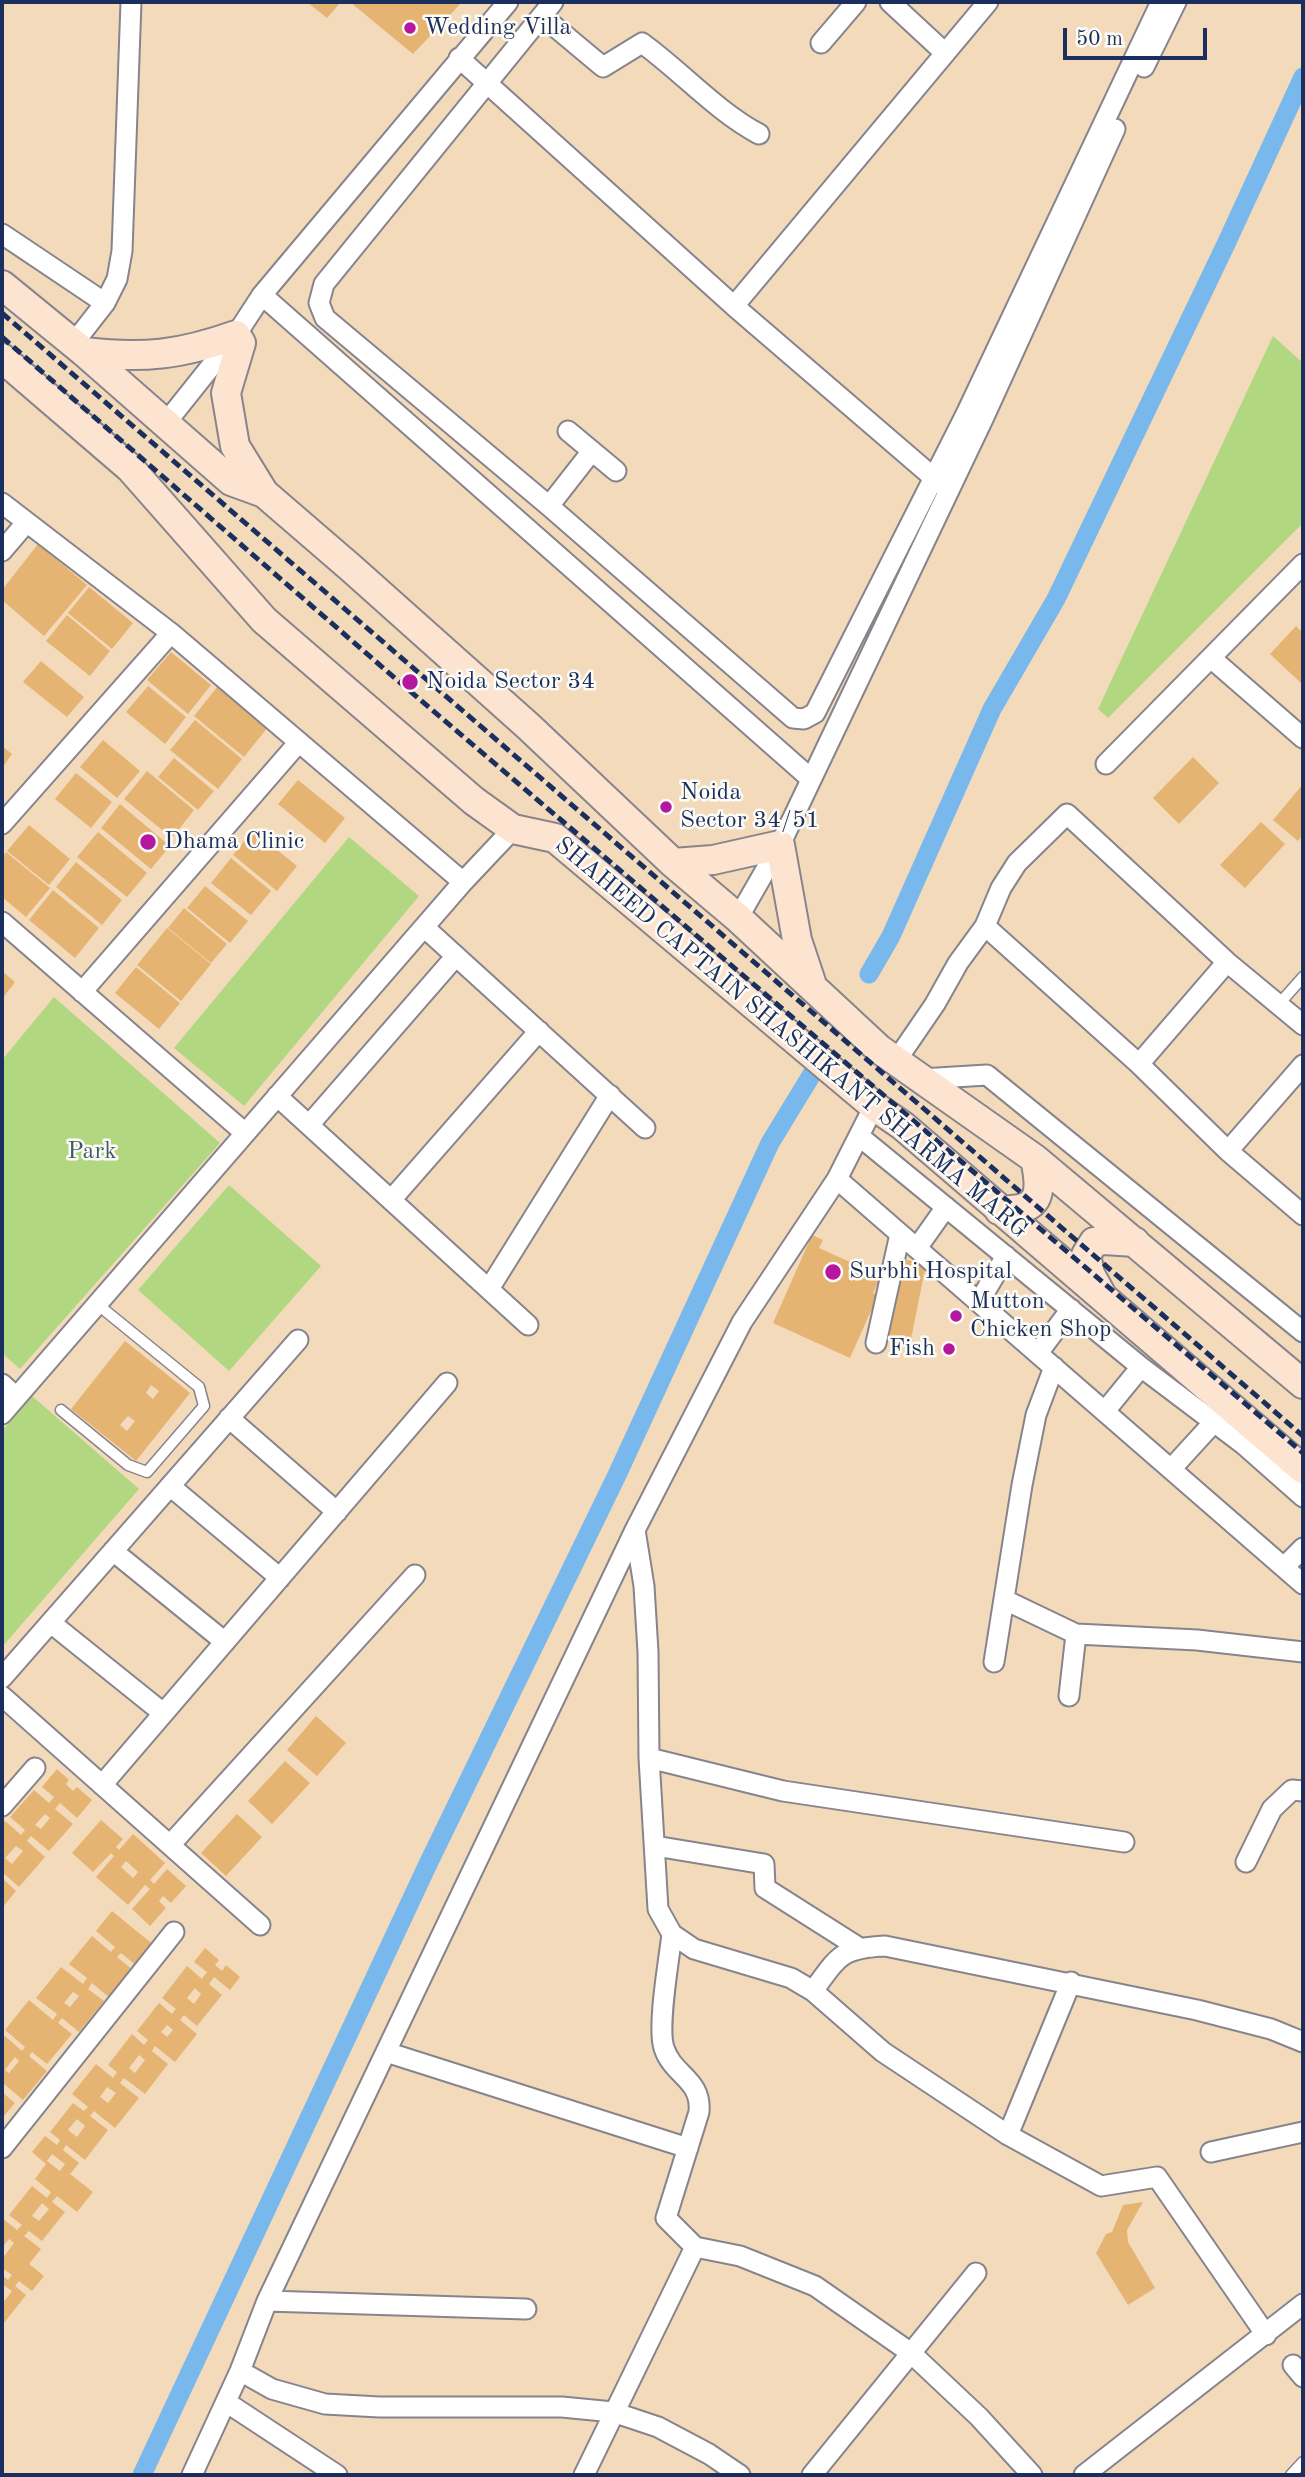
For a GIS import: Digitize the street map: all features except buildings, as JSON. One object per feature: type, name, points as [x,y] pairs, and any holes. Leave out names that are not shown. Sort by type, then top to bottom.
[{"type":"main road","name":"SHAHEED CAPTAIN SHASHIKANT SHARMA MARG","points":[[2,285],[232,481],[264,493],[528,726],[673,863],[738,918],[887,1055],[1035,1159],[1303,1384]]},
{"type":"main road","points":[[78,348],[122,356],[161,355],[199,348],[236,335],[242,343],[226,393],[235,446],[264,493]]},
{"type":"main road","name":"SHAHEED CAPTAIN SHASHIKANT SHARMA MARG","points":[[2,358],[130,468],[264,620],[474,801],[513,829],[555,838],[874,1106],[903,1126],[1303,1469]]},
{"type":"main road","points":[[673,863],[713,860],[780,845],[797,940],[819,993]]},
{"type":"main road","points":[[999,1210],[1017,1211],[1036,1200],[1039,1178],[1035,1159]]},
{"type":"main road","points":[[1102,1297],[1090,1275],[1086,1255],[1094,1242],[1135,1242]]},
{"type":"street","points":[[78,348],[117,279],[121,251],[131,2]]},
{"type":"street","points":[[165,424],[236,335],[262,295],[508,2]]},
{"type":"street","points":[[821,43],[856,2]]},
{"type":"street","points":[[890,2],[945,53]]},
{"type":"street","points":[[734,306],[988,2]]},
{"type":"street","points":[[759,134],[736,122],[642,43],[603,68],[548,9],[324,284],[319,303],[325,318],[549,506],[793,718],[804,719],[815,713],[966,414],[1161,2]]},
{"type":"street","points":[[738,918],[780,845],[1176,2]]},
{"type":"street","points":[[460,58],[734,306],[949,490]]},
{"type":"street","points":[[2,234],[105,303]]},
{"type":"street","points":[[262,295],[810,778]]},
{"type":"street","points":[[568,431],[616,471]]},
{"type":"street","points":[[549,506],[592,451]]},
{"type":"street","points":[[2,503],[171,633],[463,883]]},
{"type":"street","points":[[2,551],[26,523]]},
{"type":"street","points":[[1106,764],[1303,564]]},
{"type":"street","points":[[2,824],[171,633]]},
{"type":"street","points":[[1211,658],[1303,738]]},
{"type":"street","points":[[82,992],[299,743]]},
{"type":"street","points":[[887,1055],[935,1004],[958,963],[985,926],[1001,888],[1017,863],[1067,814],[1227,962],[1303,1025]]},
{"type":"street","points":[[2,1414],[9,1390],[97,1304],[424,927],[513,829]]},
{"type":"street","points":[[2,922],[245,1133]]},
{"type":"street","points":[[985,926],[1139,1064],[1228,1151],[1303,1215]]},
{"type":"street","points":[[424,927],[645,1128]]},
{"type":"street","points":[[309,1125],[456,956]]},
{"type":"street","points":[[1139,1064],[1227,962]]},
{"type":"street","points":[[391,1200],[539,1031]]},
{"type":"street","points":[[1228,1151],[1303,1065]]},
{"type":"street","points":[[921,1079],[987,1075],[1303,1332]]},
{"type":"street","points":[[489,1289],[610,1095]]},
{"type":"street","points":[[277,1096],[528,1325]]},
{"type":"street","points":[[192,2475],[240,2371],[267,2301],[635,1530],[742,1322],[837,1179],[874,1106]]},
{"type":"street","points":[[859,1136],[1303,1497]]},
{"type":"street","points":[[837,1179],[1303,1584]]},
{"type":"street","points":[[917,1248],[946,1207]]},
{"type":"street","points":[[876,1343],[900,1234]]},
{"type":"street","points":[[979,1302],[1006,1256]]},
{"type":"street","points":[[1038,1353],[1071,1309]]},
{"type":"street","points":[[2,1678],[298,1340]]},
{"type":"street","points":[[994,1662],[1036,1415],[1055,1367]]},
{"type":"street","points":[[1105,1411],[1141,1367]]},
{"type":"street","points":[[102,1785],[447,1383]]},
{"type":"street","points":[[229,1419],[337,1512]]},
{"type":"street","points":[[1172,1468],[1214,1422]]},
{"type":"street","points":[[170,1486],[280,1578]]},
{"type":"street","points":[[635,1530],[645,1599],[649,1758],[657,1909],[672,1934],[694,1949],[791,1978],[813,1991],[883,2052],[1008,2135],[1101,2186],[1157,2177],[1266,2335]]},
{"type":"street","points":[[1284,1566],[1303,1548]]},
{"type":"street","points":[[113,1552],[225,1642]]},
{"type":"street","points":[[170,1845],[415,1575]]},
{"type":"street","points":[[1005,1601],[1076,1634],[1197,1640],[1303,1653]]},
{"type":"street","points":[[51,1623],[163,1713]]},
{"type":"street","points":[[1069,1696],[1076,1634]]},
{"type":"street","points":[[2,1696],[260,1925]]},
{"type":"street","points":[[649,1758],[783,1791],[1124,1842]]},
{"type":"street","points":[[2,1806],[34,1768]]},
{"type":"street","points":[[1246,1862],[1272,1809],[1292,1790],[1303,1791]]},
{"type":"street","points":[[655,1846],[764,1864],[765,1888],[858,1947]]},
{"type":"street","points":[[2,2148],[174,1932]]},
{"type":"street","points":[[672,1934],[662,2027],[664,2048],[674,2066],[694,2086],[700,2099],[699,2112],[666,2218],[695,2247],[740,2256],[816,2286],[912,2353],[979,2417],[1032,2475]]},
{"type":"street","points":[[813,1991],[837,1959],[858,1947],[885,1945],[1071,1982],[1271,2028],[1303,2042]]},
{"type":"street","points":[[1008,2135],[1071,1982]]},
{"type":"street","points":[[386,2052],[688,2148]]},
{"type":"street","points":[[1210,2152],[1303,2132]]},
{"type":"street","points":[[584,2475],[695,2247]]},
{"type":"street","points":[[812,2475],[976,2273]]},
{"type":"street","points":[[267,2301],[526,2309]]},
{"type":"street","points":[[1084,2475],[1303,2304]]},
{"type":"street","points":[[240,2371],[272,2389],[325,2404],[379,2407],[562,2407],[613,2412],[658,2427],[709,2454],[740,2475]]},
{"type":"street","points":[[226,2402],[337,2475]]},
{"type":"lane","points":[[1279,1004],[1303,977]]},
{"type":"lane","points":[[61,1410],[128,1465],[147,1472],[204,1406],[199,1387],[97,1304]]},
{"type":"lane","points":[[1291,2475],[1303,2462]]},
{"type":"green space","points":[[1273,336],[1303,363],[1303,523],[1108,718],[1098,709]]},
{"type":"green space","points":[[349,837],[419,896],[244,1106],[174,1048]]},
{"type":"green space","name":"Park","points":[[54,997],[220,1143],[20,1369],[2,1353],[2,1060]]},
{"type":"green space","points":[[229,1185],[321,1266],[229,1371],[138,1290]]},
{"type":"green space","points":[[32,1396],[139,1489],[2,1647],[2,1431]]},
{"type":"waterway","points":[[869,974],[891,936],[992,709],[1056,599],[1303,77]]},
{"type":"waterway","points":[[142,2475],[428,1864],[617,1475],[770,1143],[820,1061]]},
{"type":"railway","points":[[2,313],[1303,1436]]},
{"type":"railway","points":[[2,337],[404,686],[1303,1453]]},
{"type":"place","name":"Wedding Villa","points":[[410,28]]},
{"type":"place","name":"Noida Sector 34","points":[[410,682]]},
{"type":"place","name":"Noida Sector 34/51","points":[[666,807]]},
{"type":"place","name":"Dhama Clinic","points":[[148,842]]},
{"type":"place","name":"Surbhi Hospital","points":[[833,1272]]},
{"type":"place","name":"Mutton Chicken Shop","points":[[956,1316]]},
{"type":"place","name":"Fish","points":[[949,1349]]}]
